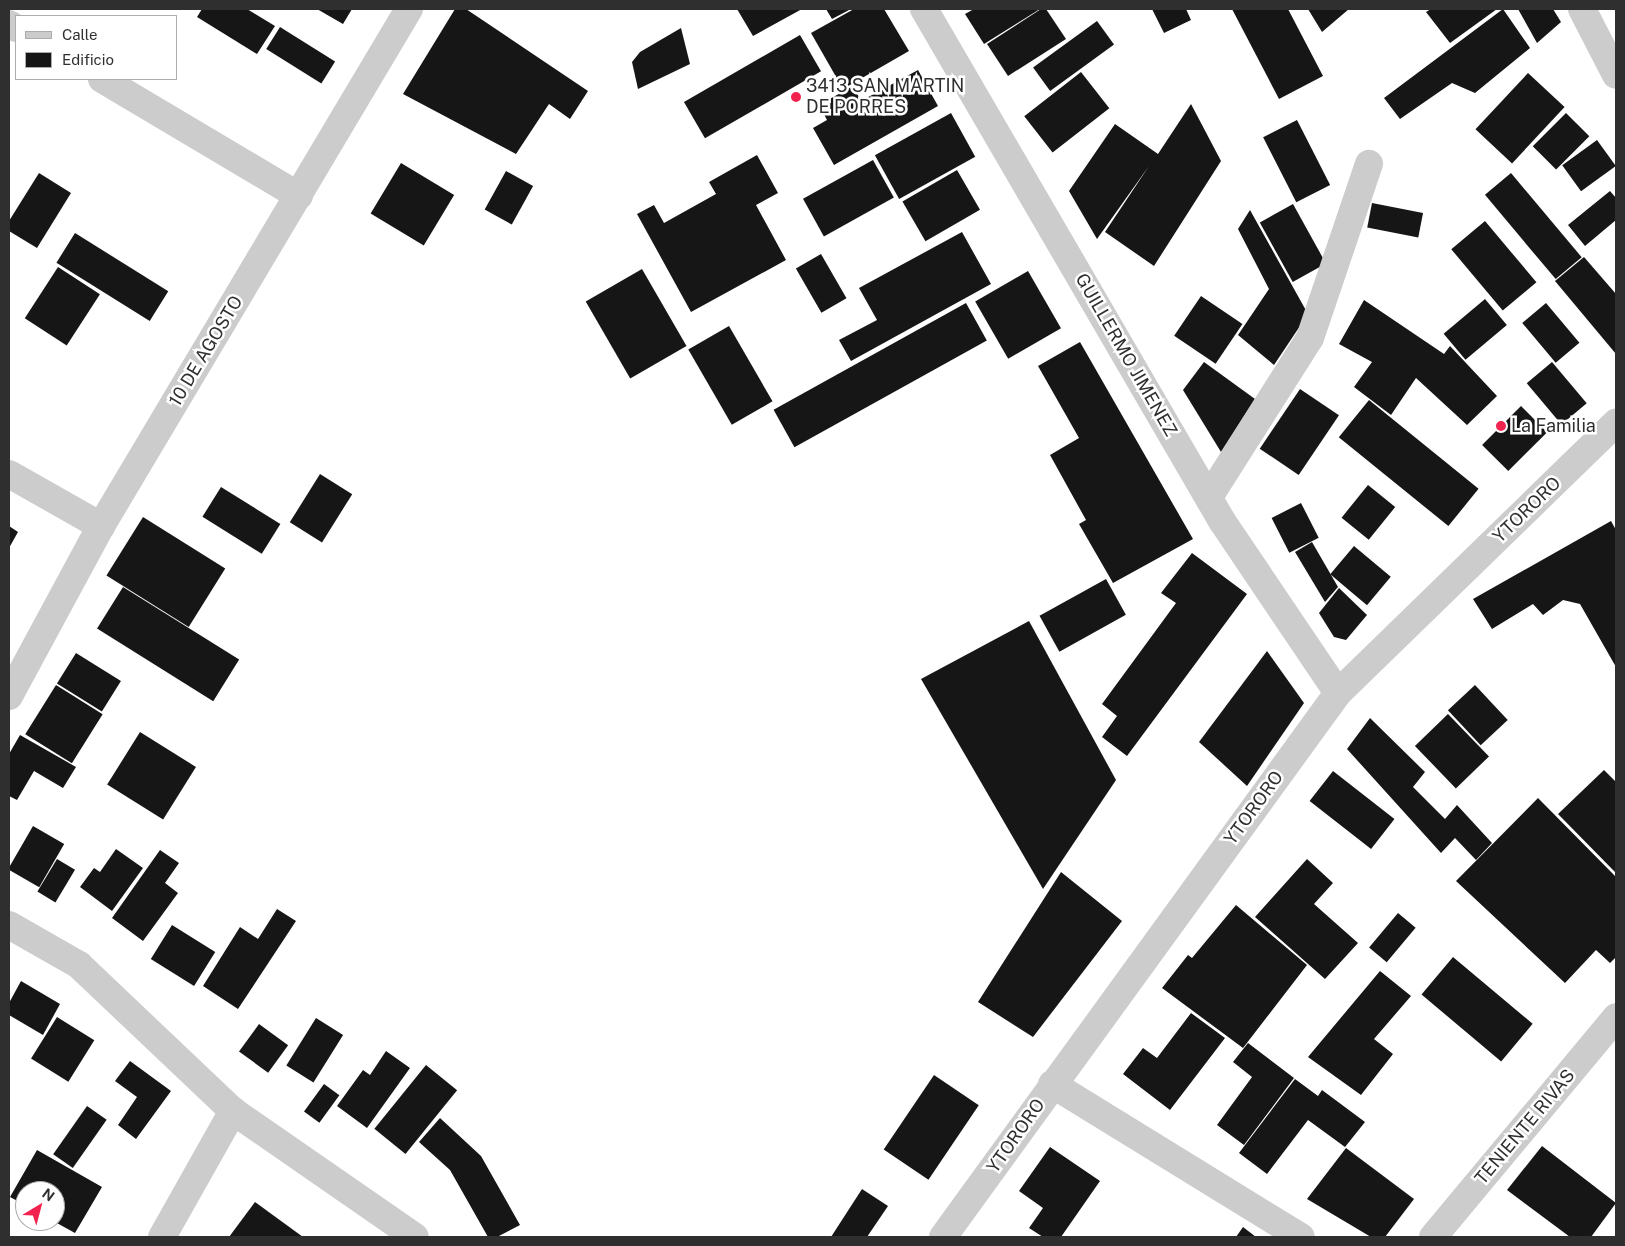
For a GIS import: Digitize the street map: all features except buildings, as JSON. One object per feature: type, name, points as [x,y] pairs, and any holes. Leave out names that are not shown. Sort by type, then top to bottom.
[{"type":"street","name":"10 DE AGOSTO","points":[[9,696],[101,526],[300,196],[409,9]]},
{"type":"street","name":"GUILLERMO JIMENEZ","points":[[924,9],[1209,498],[1338,694]]},
{"type":"street","points":[[1582,9],[1616,75]]},
{"type":"street","points":[[104,80],[300,196]]},
{"type":"street","points":[[1209,498],[1310,338],[1369,164]]},
{"type":"street","name":"YTORORO","points":[[943,1237],[1052,1084],[1338,694],[1616,423]]},
{"type":"street","points":[[9,474],[101,526]]},
{"type":"street","points":[[9,925],[80,965],[233,1111],[415,1237]]},
{"type":"street","name":"TENIENTE RIVAS","points":[[1433,1237],[1616,1017]]},
{"type":"street","points":[[1052,1084],[1301,1237]]},
{"type":"street","points":[[162,1237],[233,1111]]},
{"type":"place","name":"3413 SAN MARTIN DE PORRES","points":[[796,97]]},
{"type":"place","name":"La Familia","points":[[1501,426]]}]
